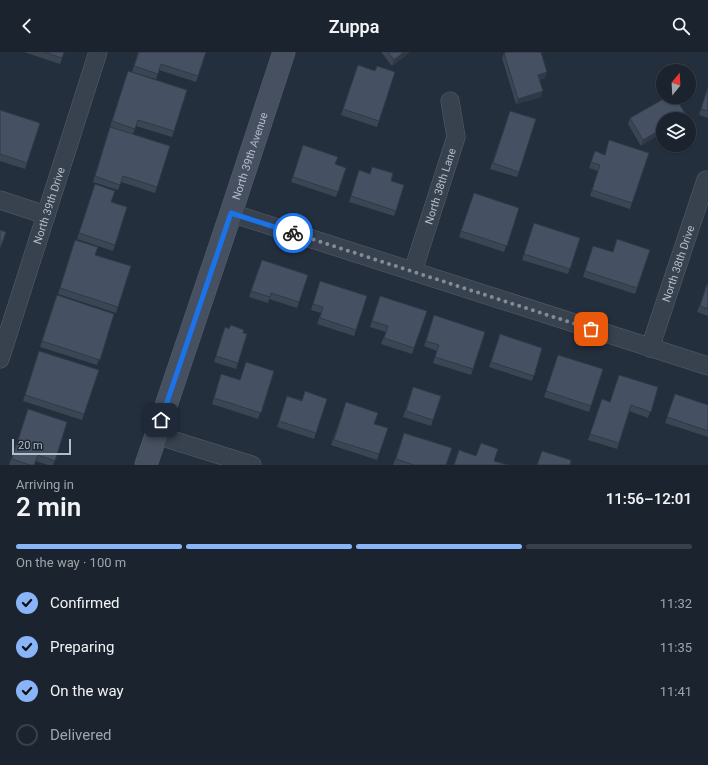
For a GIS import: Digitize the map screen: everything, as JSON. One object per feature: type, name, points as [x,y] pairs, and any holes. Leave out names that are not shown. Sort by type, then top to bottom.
[{"type":"street","name":"North 39th Drive","points":[[0,360],[98,52]]},
{"type":"street","name":"North 39th Avenue","points":[[146,465],[284,52]]},
{"type":"street","name":"North 38th Lane","points":[[413,271],[456,137],[450,101]]},
{"type":"street","name":"North 38th Drive","points":[[650,348],[706,180]]},
{"type":"street","points":[[0,200],[46,215]]},
{"type":"street","points":[[231,213],[708,366]]},
{"type":"street","points":[[156,435],[252,465]]},
{"type":"building","points":[[44,52],[64,52],[62,58]]},
{"type":"building","points":[[139,52],[206,52],[198,76],[161,64],[158,74],[134,66]]},
{"type":"building","points":[[388,52],[404,52],[394,60]]},
{"type":"building","points":[[541,52],[547,72],[538,75],[543,91],[518,99],[504,53]]},
{"type":"building","points":[[358,65],[375,71],[377,66],[395,72],[379,121],[343,109]]},
{"type":"building","points":[[128,71],[187,90],[174,131],[138,120],[135,129],[112,121]]},
{"type":"building","points":[[708,87],[708,111],[701,109]]},
{"type":"building","points":[[656,103],[679,104],[684,112],[656,112],[656,132],[643,140],[630,118]]},
{"type":"building","points":[[0,110],[40,123],[27,163],[0,154]]},
{"type":"building","points":[[510,111],[536,119],[519,172],[493,163]]},
{"type":"building","points":[[110,127],[170,146],[157,187],[123,176],[120,185],[95,176]]},
{"type":"building","points":[[609,140],[649,153],[632,203],[592,190],[600,165],[591,162],[595,151],[605,155]]},
{"type":"building","points":[[303,145],[338,157],[335,164],[346,168],[338,192],[293,177]]},
{"type":"building","points":[[372,167],[393,173],[391,181],[404,185],[396,211],[351,196],[359,170],[370,174]]},
{"type":"building","points":[[95,184],[115,191],[111,202],[127,207],[115,245],[79,233]]},
{"type":"building","points":[[474,193],[519,208],[507,246],[461,231]]},
{"type":"building","points":[[534,223],[580,238],[570,269],[524,254]]},
{"type":"building","points":[[0,230],[6,232],[0,249]]},
{"type":"building","points":[[617,239],[650,250],[637,288],[585,271],[593,246],[613,252]]},
{"type":"building","points":[[75,240],[98,247],[95,255],[131,266],[118,307],[60,288]]},
{"type":"building","points":[[262,260],[308,275],[299,302],[271,293],[270,297],[251,291]]},
{"type":"building","points":[[320,281],[367,296],[356,330],[320,318],[323,307],[313,304]]},
{"type":"building","points":[[707,284],[708,285],[708,309],[700,306]]},
{"type":"building","points":[[57,295],[114,314],[100,360],[42,341]]},
{"type":"building","points":[[380,296],[427,311],[414,348],[384,338],[388,326],[372,321]]},
{"type":"building","points":[[434,315],[485,332],[473,369],[435,357],[439,345],[426,341]]},
{"type":"building","points":[[231,325],[244,330],[243,333],[247,334],[238,363],[216,356],[225,327],[229,329]]},
{"type":"building","points":[[500,334],[542,348],[534,376],[491,362]]},
{"type":"building","points":[[39,351],[99,370],[84,414],[25,395]]},
{"type":"building","points":[[558,355],[603,369],[591,406],[546,391]]},
{"type":"building","points":[[246,362],[274,371],[261,413],[214,398],[221,374],[240,380]]},
{"type":"building","points":[[619,375],[658,387],[651,412],[631,405],[619,443],[590,434],[602,399],[610,402]]},
{"type":"building","points":[[413,387],[441,396],[433,420],[406,411]]},
{"type":"building","points":[[305,391],[327,399],[316,433],[279,421],[287,396],[302,401]]},
{"type":"building","points":[[675,394],[708,405],[708,431],[667,417]]},
{"type":"building","points":[[346,402],[378,413],[374,424],[388,428],[379,454],[334,440]]},
{"type":"building","points":[[28,409],[67,422],[55,461],[38,455],[34,465],[12,459]]},
{"type":"building","points":[[404,433],[452,448],[446,465],[414,465],[396,459]]},
{"type":"building","points":[[481,443],[498,449],[494,461],[508,465],[454,465],[459,450],[476,456]]},
{"type":"building","points":[[542,451],[571,460],[570,465],[537,465]]},
{"type":"way so far","points":[[293,233],[591,329]]},
{"type":"route","points":[[161,420],[231,213],[293,233]]}]
